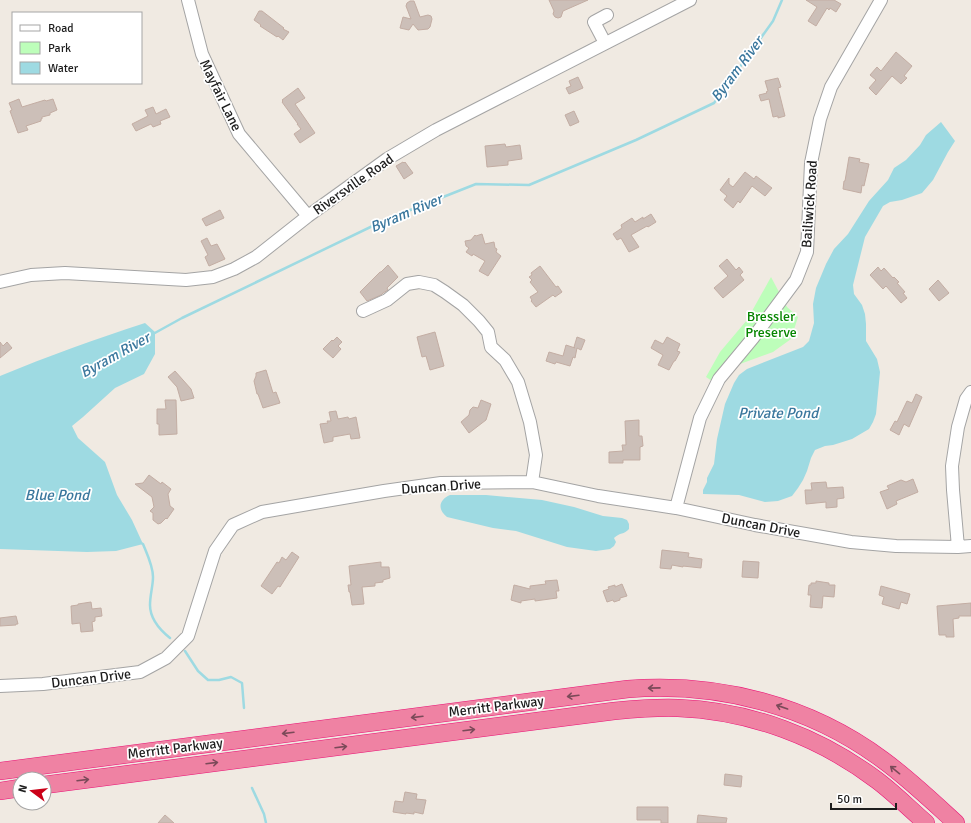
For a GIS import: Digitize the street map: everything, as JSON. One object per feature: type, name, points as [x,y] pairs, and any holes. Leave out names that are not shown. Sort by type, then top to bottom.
[{"type":"highway","name":"Merritt Parkway","points":[[0,771],[644,688],[675,688],[723,692],[754,699],[799,713],[828,726],[883,760],[956,823]]},
{"type":"highway","name":"Merritt Parkway","points":[[52,784],[614,711],[645,708],[677,708],[716,711],[754,719],[813,741],[873,777],[926,823]]},
{"type":"highway","points":[[0,791],[12,789]]},
{"type":"street","name":"Mayfair Lane","points":[[188,0],[202,54],[239,134],[308,216]]},
{"type":"street","name":"Riversville Road","points":[[0,282],[31,275],[65,273],[186,280],[213,277],[234,269],[256,257],[308,216],[387,159],[436,130],[690,0]]},
{"type":"street","name":"Bailiwick Road","points":[[676,508],[700,418],[719,379],[753,338],[796,280],[807,252],[811,163],[820,119],[831,87],[881,0]]},
{"type":"street","points":[[605,44],[594,22],[607,15]]},
{"type":"street","points":[[363,311],[387,300],[407,284],[419,282],[434,285],[463,305],[480,321],[488,332],[491,347],[505,360],[518,382],[530,422],[536,455],[532,482]]},
{"type":"street","points":[[958,547],[952,466],[958,427],[966,399],[971,392]]},
{"type":"street","name":"Duncan Drive","points":[[0,686],[43,684],[140,672],[166,658],[188,636],[215,551],[233,525],[262,512],[376,492],[441,483],[532,482],[598,496],[676,508],[755,525],[851,542],[896,546],[971,546]]},
{"type":"green space","name":"Bressler Preserve","points":[[771,277],[787,307],[798,317],[791,339],[773,352],[729,368],[718,385],[706,377],[720,352],[747,320]]},
{"type":"water","name":"Private Pond","points":[[941,122],[955,141],[933,180],[922,193],[902,200],[890,202],[883,206],[865,237],[853,285],[854,294],[862,305],[865,314],[866,341],[877,359],[880,372],[876,414],[869,429],[852,439],[815,450],[803,480],[792,496],[778,501],[765,502],[739,495],[703,494],[707,478],[714,464],[717,439],[725,404],[739,375],[747,369],[803,347],[809,341],[814,323],[813,304],[816,288],[834,249],[848,234],[869,201],[888,180],[894,168],[906,160],[920,145],[926,135]]},
{"type":"water","name":"Blue Pond","points":[[145,323],[155,332],[155,354],[144,374],[115,388],[72,426],[78,438],[105,462],[117,495],[132,520],[143,544],[116,551],[87,552],[0,549],[0,376],[72,348]]},
{"type":"water","points":[[450,495],[486,495],[542,500],[574,507],[603,516],[622,518],[627,520],[629,529],[614,538],[616,542],[610,549],[596,551],[567,547],[516,531],[493,528],[447,517],[442,511],[441,505],[443,499]]},
{"type":"building","points":[[549,0],[588,0],[563,11],[561,17],[558,18],[553,14],[554,11]]},
{"type":"building","points":[[806,0],[834,0],[841,4],[836,12],[830,8],[829,10],[827,8],[816,26],[808,21],[817,7]]},
{"type":"building","points":[[410,1],[414,1],[420,17],[428,15],[431,16],[432,19],[428,29],[418,30],[413,24],[409,30],[400,28],[403,17],[411,19],[406,6]]},
{"type":"building","points":[[259,11],[262,11],[284,28],[283,29],[289,32],[283,40],[260,26],[261,25],[254,20]]},
{"type":"building","points":[[896,52],[912,66],[904,76],[907,78],[901,84],[892,76],[876,95],[869,88],[876,80],[870,75],[877,67],[881,71]]},
{"type":"building","points":[[578,77],[583,88],[569,94],[566,88],[571,86],[569,81]]},
{"type":"building","points":[[778,78],[781,87],[778,88],[785,116],[778,118],[778,116],[773,117],[769,99],[761,101],[759,95],[767,93],[766,92],[768,91],[765,81]]},
{"type":"building","points":[[298,88],[305,98],[295,104],[315,133],[300,143],[294,134],[301,129],[282,102],[282,100]]},
{"type":"building","points":[[19,99],[22,107],[53,99],[57,110],[50,113],[50,115],[42,117],[41,121],[26,126],[28,130],[18,133],[10,111],[12,110],[9,103]]},
{"type":"building","points":[[153,107],[156,114],[166,109],[170,117],[160,121],[161,124],[153,127],[151,124],[136,131],[132,124],[148,116],[145,110]]},
{"type":"building","points":[[574,111],[579,122],[570,126],[565,115]]},
{"type":"building","points":[[505,144],[506,147],[520,145],[522,159],[508,161],[508,165],[487,167],[485,146]]},
{"type":"building","points":[[849,157],[860,159],[859,162],[869,164],[861,193],[843,189]]},
{"type":"building","points":[[405,162],[413,173],[404,179],[396,166]]},
{"type":"building","points":[[745,172],[754,179],[756,176],[772,188],[765,196],[752,186],[740,203],[738,201],[733,208],[724,200],[727,196],[720,190],[729,178],[729,184],[733,187]]},
{"type":"building","points":[[220,210],[224,218],[206,226],[202,219]]},
{"type":"building","points":[[651,214],[656,222],[631,235],[639,247],[629,252],[621,238],[617,240],[613,234],[622,228],[621,225],[632,218],[635,222]]},
{"type":"building","points":[[482,234],[485,244],[494,242],[495,248],[497,249],[496,252],[501,256],[488,276],[479,271],[485,261],[466,252],[469,248],[466,246],[465,241],[471,240],[475,235]]},
{"type":"building","points":[[207,238],[211,246],[217,244],[225,259],[209,266],[205,257],[208,255],[201,241]]},
{"type":"building","points":[[727,259],[736,270],[739,267],[743,272],[740,275],[744,280],[723,298],[714,288],[728,276],[719,266]]},
{"type":"building","points":[[388,265],[398,277],[387,288],[388,290],[367,301],[360,292]]},
{"type":"building","points":[[540,266],[556,287],[558,286],[562,292],[555,297],[553,295],[536,307],[531,301],[532,300],[530,297],[538,292],[530,282],[532,280],[529,277],[532,275],[531,273]]},
{"type":"building","points":[[878,267],[881,271],[884,268],[899,282],[897,283],[905,292],[903,293],[907,298],[901,303],[886,286],[883,289],[870,275]]},
{"type":"building","points":[[938,280],[949,293],[939,301],[929,289]]},
{"type":"building","points":[[435,332],[444,366],[430,370],[426,356],[422,357],[417,337]]},
{"type":"building","points":[[337,337],[342,342],[338,346],[341,349],[333,358],[323,349]]},
{"type":"building","points":[[577,337],[585,340],[581,350],[577,348],[575,358],[573,357],[570,366],[546,361],[549,352],[563,356],[566,345],[575,348]]},
{"type":"building","points":[[667,337],[680,344],[677,351],[680,352],[669,370],[658,365],[663,355],[651,348],[655,340],[663,344]]},
{"type":"building","points":[[0,342],[3,346],[7,342],[12,348],[0,358]]},
{"type":"building","points":[[266,370],[273,393],[276,392],[280,403],[263,408],[257,394],[254,381],[256,373]]},
{"type":"building","points":[[175,371],[191,389],[194,398],[181,401],[177,387],[168,377]]},
{"type":"building","points":[[916,394],[922,397],[909,427],[904,424],[899,435],[890,430],[895,421],[897,422],[907,401],[912,403]]},
{"type":"building","points":[[165,400],[176,400],[177,434],[159,435],[157,409],[166,409]]},
{"type":"building","points":[[481,400],[491,404],[486,420],[469,433],[461,422],[469,415],[470,410],[473,407],[478,408]]},
{"type":"building","points":[[336,411],[338,419],[348,417],[349,419],[356,417],[360,438],[351,439],[350,434],[333,437],[333,441],[324,443],[320,424],[331,421],[329,412]]},
{"type":"building","points":[[639,420],[639,436],[642,436],[643,446],[640,447],[640,460],[623,460],[623,463],[609,463],[609,452],[623,451],[622,445],[626,445],[625,421]]},
{"type":"building","points":[[149,475],[171,489],[168,494],[170,506],[174,509],[167,519],[166,518],[158,524],[153,520],[153,513],[150,511],[154,507],[152,497],[135,484],[143,483]]},
{"type":"building","points":[[913,479],[918,492],[896,501],[897,504],[887,509],[880,492],[889,489],[887,486],[901,480],[906,482]]},
{"type":"building","points":[[826,482],[827,488],[843,487],[844,498],[837,499],[837,507],[826,508],[826,502],[806,504],[805,490],[812,490],[811,483]]},
{"type":"building","points":[[662,550],[689,553],[688,557],[702,559],[701,568],[672,565],[671,569],[660,568]]},
{"type":"building","points":[[292,552],[299,557],[280,587],[278,586],[272,594],[261,586],[277,562],[279,563],[282,557],[286,560]]},
{"type":"building","points":[[743,561],[759,562],[758,578],[742,577]]},
{"type":"building","points":[[381,562],[381,567],[389,567],[390,578],[383,580],[383,582],[375,583],[375,586],[362,587],[364,604],[352,605],[348,585],[351,585],[349,566]]},
{"type":"building","points":[[557,580],[559,591],[556,591],[557,598],[535,601],[535,599],[521,601],[521,603],[511,600],[514,585],[530,589],[530,586],[546,584],[545,581]]},
{"type":"building","points":[[816,581],[829,583],[829,585],[835,585],[834,597],[823,596],[822,608],[810,607],[811,595],[808,595],[809,585],[811,585],[811,583],[816,583]]},
{"type":"building","points":[[622,584],[627,596],[614,602],[613,600],[607,602],[603,591],[609,589],[608,587],[615,585],[615,587]]},
{"type":"building","points":[[881,586],[910,594],[907,604],[901,602],[899,609],[882,604],[884,597],[879,595]]},
{"type":"building","points":[[91,602],[92,609],[101,608],[102,616],[95,617],[95,621],[92,622],[93,631],[81,632],[80,623],[72,624],[71,606]]},
{"type":"building","points":[[971,603],[971,616],[959,616],[959,618],[953,619],[954,637],[939,635],[937,606]]},
{"type":"building","points":[[16,616],[18,624],[0,626],[0,618]]},
{"type":"building","points":[[725,774],[742,776],[741,787],[724,785]]},
{"type":"building","points":[[405,792],[417,794],[416,799],[426,800],[423,814],[414,812],[414,814],[406,814],[393,812],[395,801],[403,802]]},
{"type":"building","points":[[637,807],[668,807],[668,823],[661,823],[661,820],[637,820]]},
{"type":"building","points":[[165,815],[174,823],[158,823]]},
{"type":"building","points":[[698,815],[727,818],[726,823],[697,823]]},
{"type":"waterway","name":"Byram River","points":[[153,334],[182,318],[385,220],[476,184],[529,185],[636,140],[714,103],[773,21],[782,0]]},
{"type":"waterway","points":[[141,543],[143,544],[148,556],[153,573],[150,610],[159,627],[170,638]]},
{"type":"waterway","points":[[185,651],[198,671],[208,680],[219,680],[231,677],[242,683],[244,708]]},
{"type":"waterway","points":[[252,788],[264,814],[266,823]]}]
